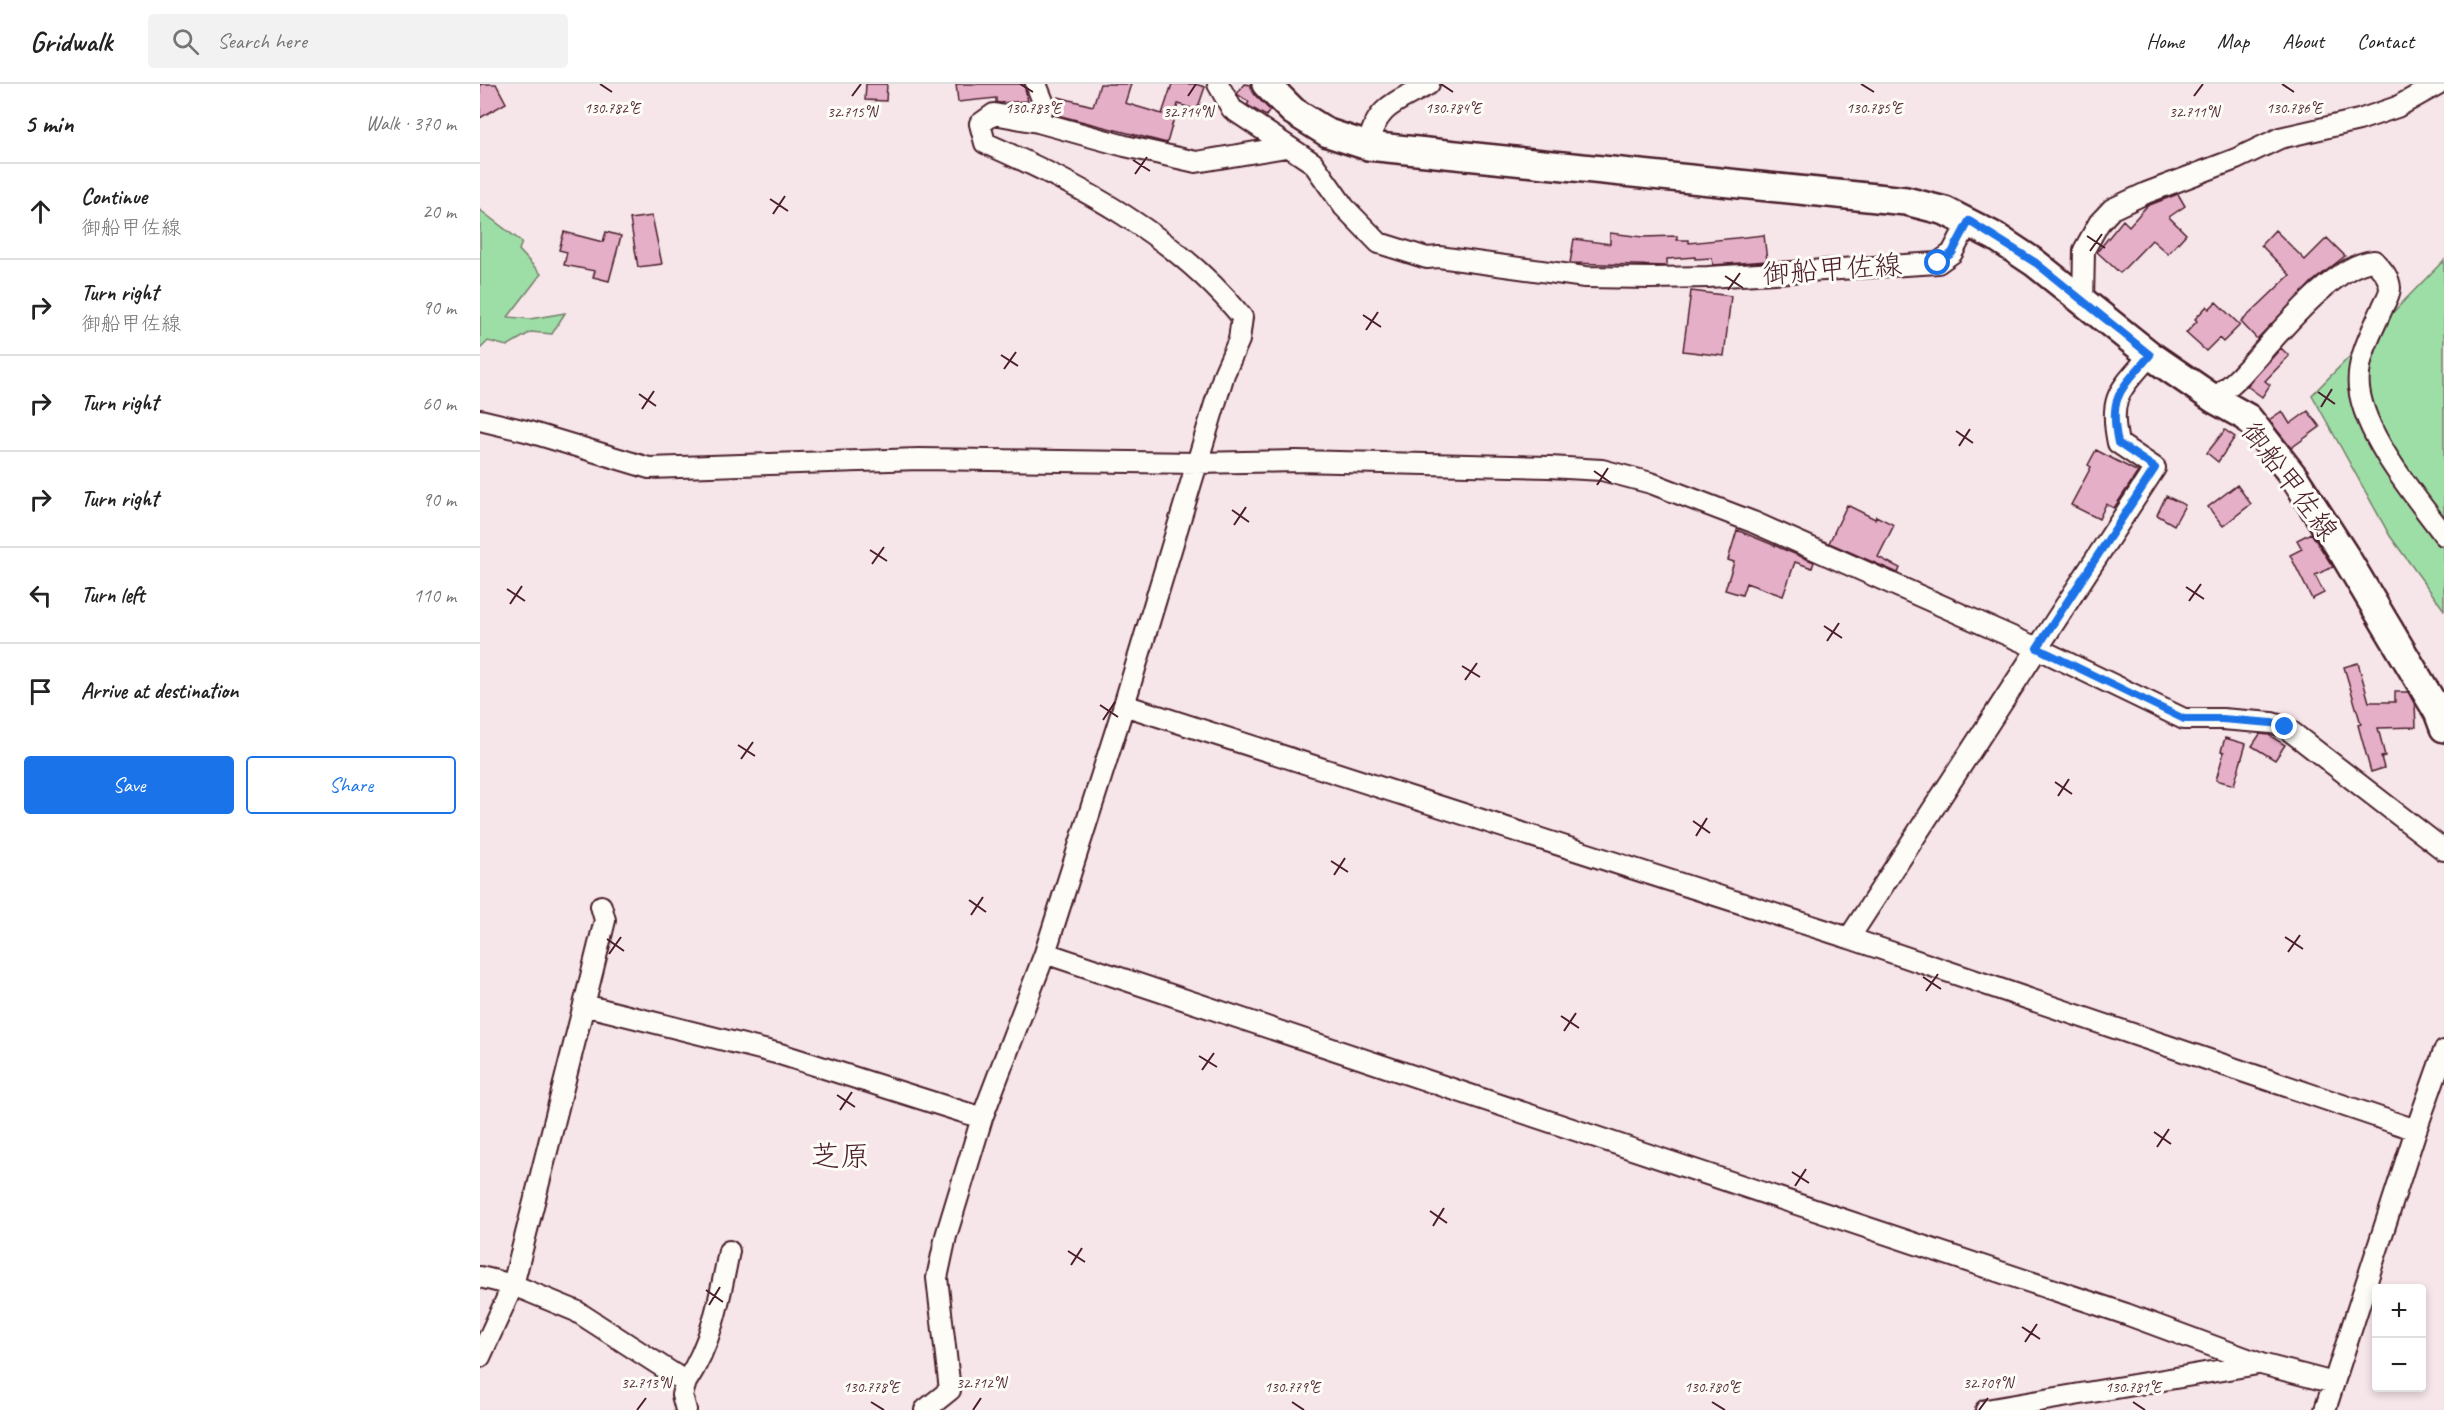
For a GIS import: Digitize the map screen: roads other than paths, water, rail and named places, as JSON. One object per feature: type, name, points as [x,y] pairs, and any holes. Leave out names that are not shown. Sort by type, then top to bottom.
[{"type":"main road","points":[[1266,84],[1302,116],[1328,133],[1368,146],[1906,201],[1945,211],[1969,221]]},
{"type":"main road","name":"御船甲佐線","points":[[1969,221],[2036,263],[2150,355],[2214,399],[2248,418],[2294,477],[2345,556],[2438,712],[2444,728]]},
{"type":"street","points":[[1036,84],[1044,104],[1038,122]]},
{"type":"street","name":"御船甲佐線","points":[[1218,84],[1232,110],[1313,164],[1344,207],[1379,243],[1427,258],[1439,257],[1585,277],[1708,278],[1938,263],[1952,253],[1969,221]]},
{"type":"street","points":[[1368,146],[1376,119],[1384,110],[1429,84]]},
{"type":"street","points":[[2083,302],[2084,250],[2099,223],[2112,209],[2146,193],[2236,159],[2280,138],[2360,120],[2397,107],[2438,84]]},
{"type":"street","points":[[925,1410],[944,1404],[950,1389],[937,1278],[945,1236],[982,1118],[1045,953],[1124,705],[1224,374],[1239,340],[1242,317],[1222,292],[1197,268],[1144,226],[1031,164],[985,143],[980,124],[994,114],[1038,122],[1125,146],[1196,162],[1284,146],[1302,116]]},
{"type":"street","points":[[2214,399],[2237,380],[2316,293],[2362,262],[2374,261],[2386,274],[2390,290],[2364,349],[2359,388],[2366,414],[2390,463],[2444,535]]},
{"type":"street","points":[[1849,938],[2155,468],[2118,443],[2113,418],[2118,393],[2150,355]]},
{"type":"street","points":[[480,420],[526,431],[649,468],[919,459],[1197,463],[1296,461],[1549,466],[1602,470],[1651,483],[1754,522],[2037,648],[2184,719],[2222,719],[2272,723],[2285,727],[2444,850]]},
{"type":"street","points":[[1124,705],[1849,938],[2416,1130]]},
{"type":"street","points":[[480,1357],[513,1285],[584,1005],[603,913]]},
{"type":"street","points":[[1045,953],[2126,1314],[2261,1364],[2334,1383]]},
{"type":"street","points":[[584,1005],[780,1054],[982,1118]]},
{"type":"street","points":[[2325,1410],[2444,1051]]},
{"type":"street","points":[[686,1410],[682,1395],[686,1382],[699,1362],[718,1307],[729,1251]]},
{"type":"street","points":[[480,1277],[513,1285],[576,1311],[686,1382]]},
{"type":"street","points":[[1986,1410],[2261,1364]]},
{"type":"district","name":"芝原","points":[[840,1156]]}]
